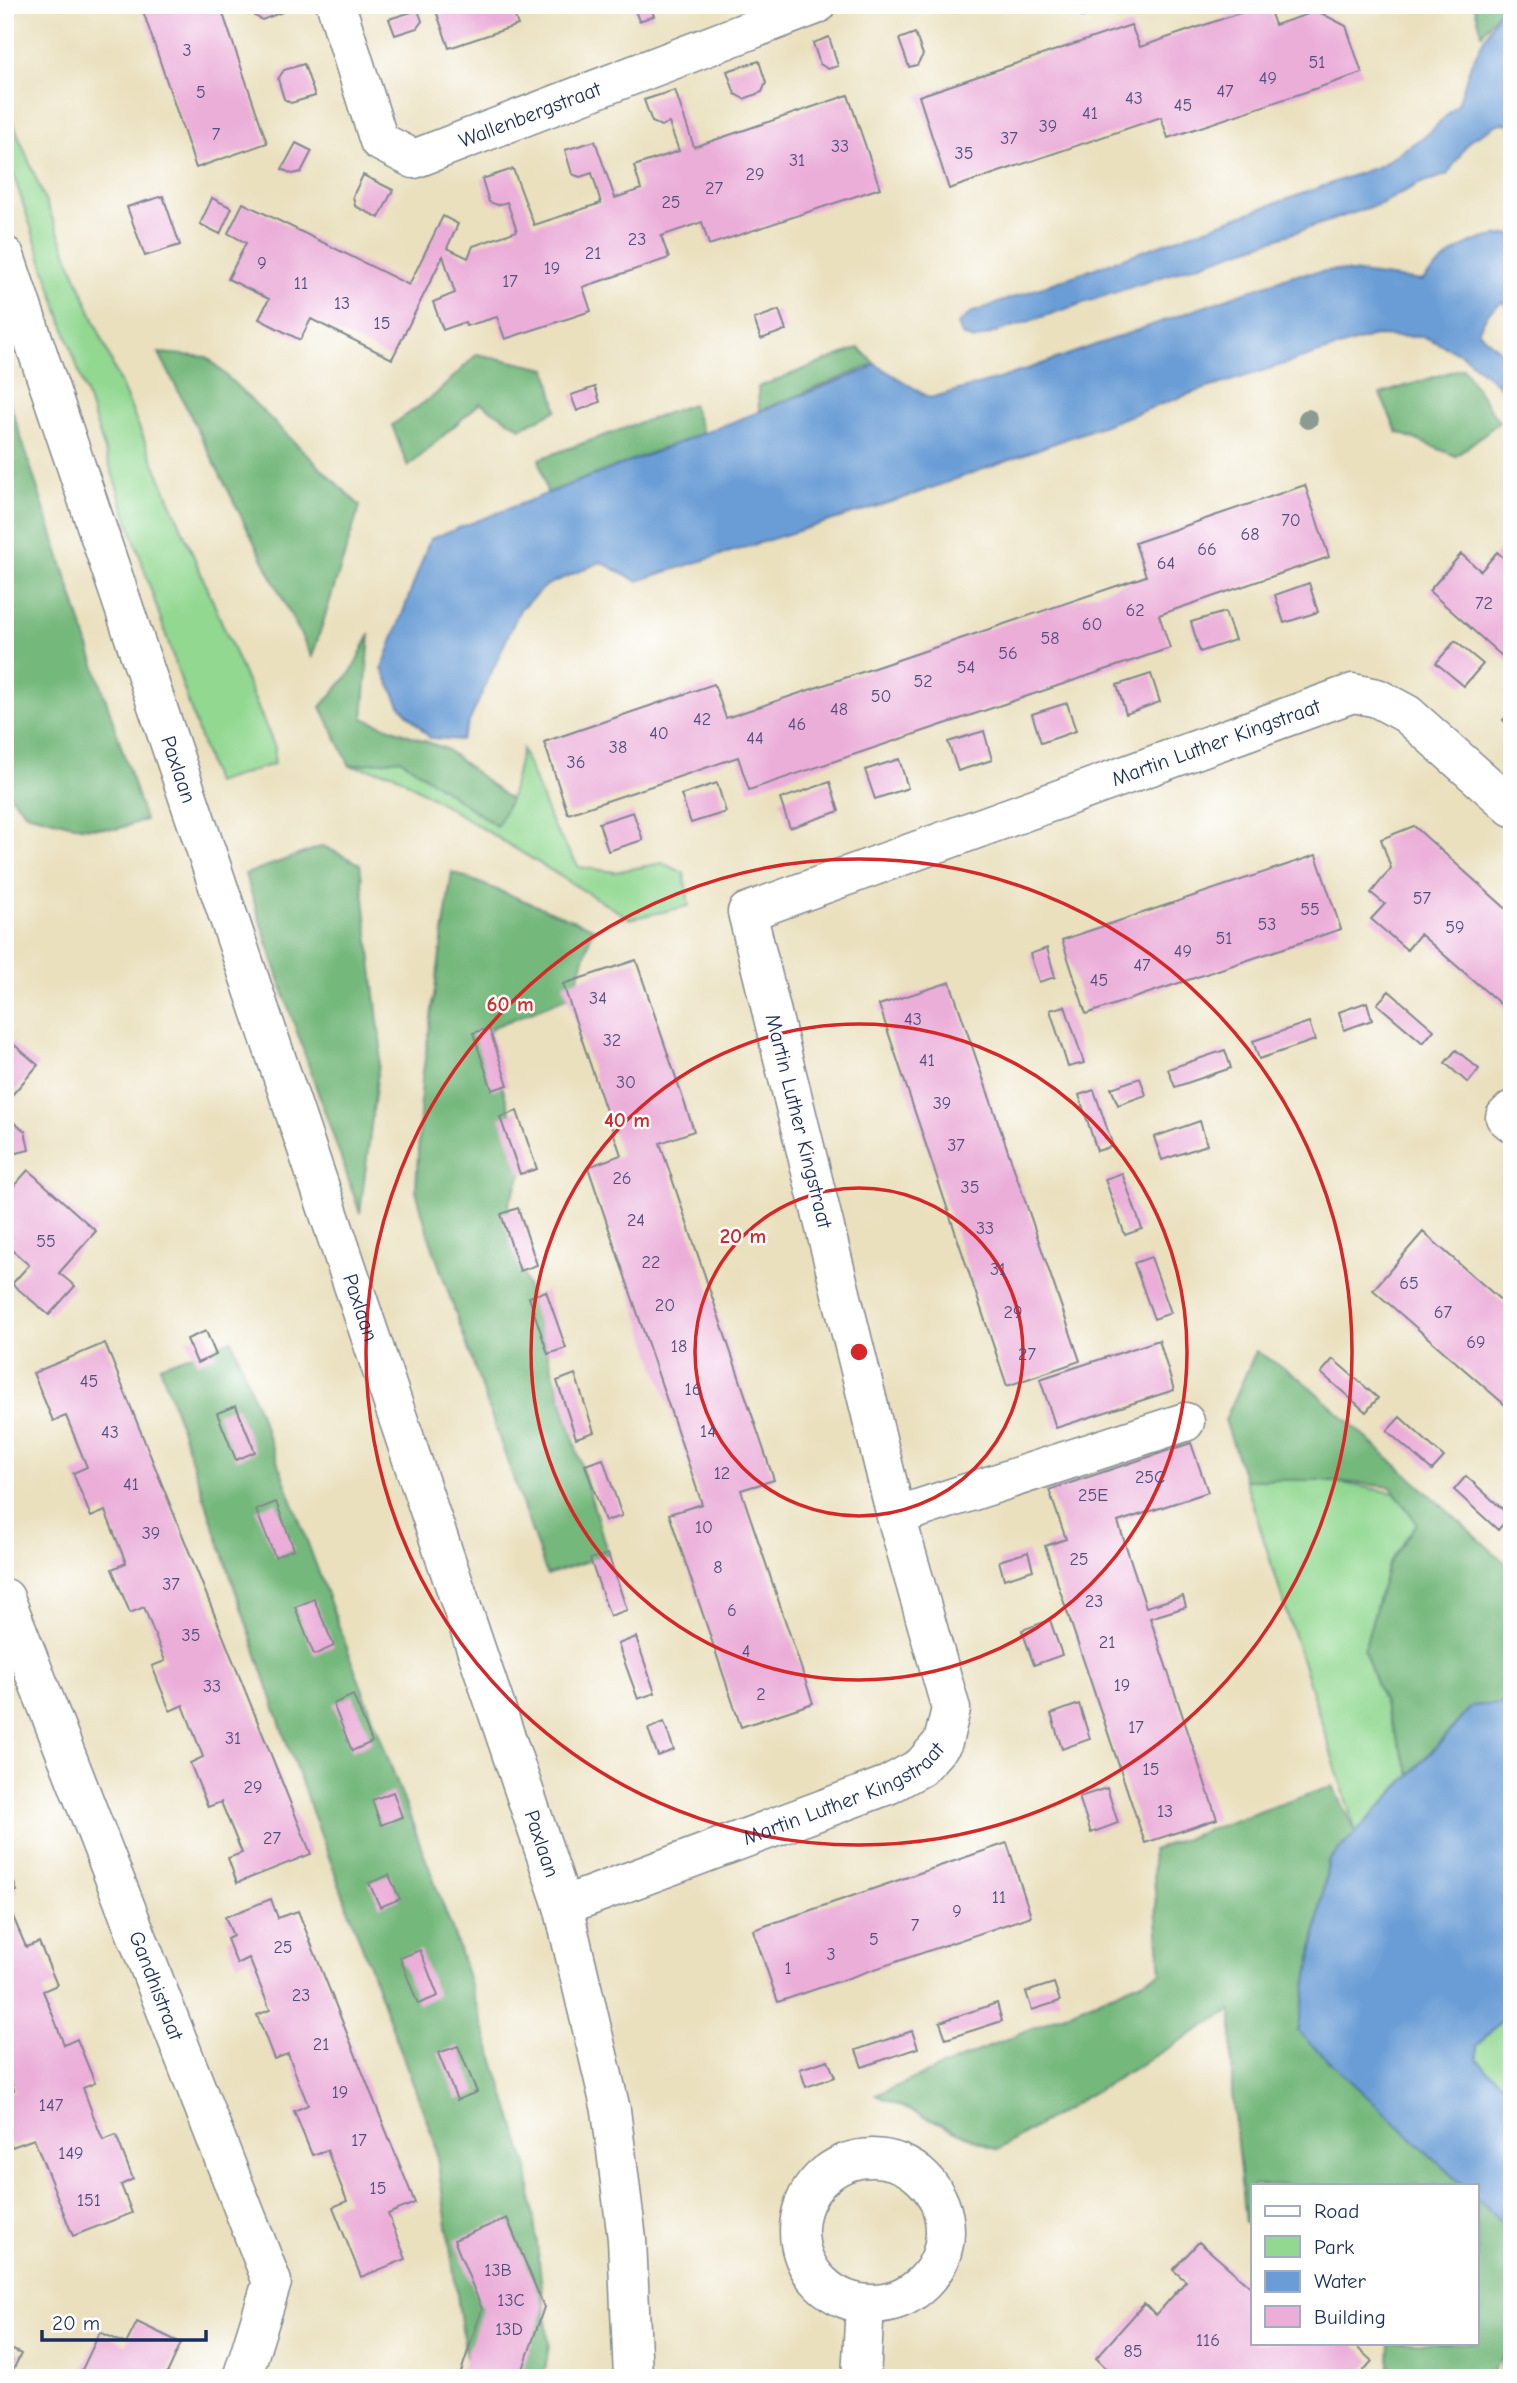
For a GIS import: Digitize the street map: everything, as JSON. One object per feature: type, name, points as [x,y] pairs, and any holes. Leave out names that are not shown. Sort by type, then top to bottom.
[{"type":"street","name":"Wallenbergstraat","points":[[336,5],[379,141],[414,159],[816,5]]},
{"type":"street","name":"Paxlaan","points":[[5,256],[563,1906],[611,2110],[627,2239],[633,2378]]},
{"type":"street","name":"Martin Luther Kingstraat","points":[[563,1906],[888,1785],[920,1767],[943,1742],[951,1709],[896,1516],[747,912],[1353,693],[1377,698],[1407,714],[1512,807]]},
{"type":"street","points":[[1512,1110],[1505,1117],[1512,1123]]},
{"type":"street","points":[[896,1516],[1185,1422]]},
{"type":"street","name":"Gandhistraat","points":[[5,1598],[272,2282],[242,2378]]},
{"type":"street","points":[[861,2378],[865,2304]]},
{"type":"green space","points":[[1474,5],[1502,5],[1482,34]]},
{"type":"green space","points":[[5,103],[275,748],[274,764],[215,783],[5,149]]},
{"type":"green space","points":[[859,348],[875,364],[759,411],[758,387]]},
{"type":"green space","points":[[159,353],[207,357],[360,506],[312,657]]},
{"type":"green space","points":[[477,354],[547,369],[557,410],[521,428],[480,403],[408,467],[392,425],[436,394]]},
{"type":"green space","points":[[1463,368],[1499,422],[1456,456],[1397,432],[1380,394]]},
{"type":"green space","points":[[5,388],[145,820],[117,829],[81,827],[26,813],[5,790]]},
{"type":"green space","points":[[692,404],[703,433],[547,493],[539,459]]},
{"type":"green space","points":[[370,634],[363,718],[446,749],[510,800],[497,826],[400,759],[350,766],[321,707],[351,672]]},
{"type":"green space","points":[[522,749],[553,826],[579,867],[615,872],[662,863],[684,873],[689,906],[630,919],[392,773],[350,766],[400,759],[496,826],[510,800]]},
{"type":"green space","points":[[323,846],[360,864],[381,1047],[360,1213],[245,874]]},
{"type":"green space","points":[[452,872],[593,928],[573,995],[491,1028],[488,1040],[526,1164],[509,1203],[509,1226],[608,1554],[547,1575],[428,1234],[416,1190],[422,1079]]},
{"type":"green space","points":[[232,1340],[456,1940],[528,2169],[549,2345],[544,2378],[469,2378],[435,2143],[286,1741],[160,1366]]},
{"type":"green space","points":[[1256,1351],[1301,1379],[1512,1569],[1512,1703],[1472,1706],[1410,1774],[1364,1650],[1388,1565],[1417,1523],[1391,1487],[1324,1480],[1245,1480],[1225,1420]]},
{"type":"green space","points":[[1245,1480],[1324,1480],[1395,1493],[1417,1523],[1388,1565],[1364,1650],[1410,1774],[1356,1832]]},
{"type":"green space","points":[[1332,1786],[1356,1832],[1328,1861],[1298,2032],[1461,2184],[1251,2184],[1251,2222],[1245,2223],[1232,2094],[1232,2010],[997,2150],[876,2095],[1161,1973],[1152,1850]]},
{"type":"green space","points":[[1512,2009],[1512,2092],[1477,2060],[1477,2046]]},
{"type":"green space","points":[[1478,2200],[1512,2232],[1512,2378],[1500,2378],[1504,2354],[1489,2378],[1388,2378],[1390,2344],[1478,2344]]},
{"type":"water","points":[[1502,5],[1512,5],[1512,124],[1500,123],[1470,140],[1447,175],[1418,184],[1383,203],[973,340],[962,335],[958,324],[970,313],[1379,166],[1429,133],[1458,104],[1471,64]]},
{"type":"water","points":[[1512,234],[1512,309],[1502,302],[1489,312],[1478,331],[1512,362],[1512,397],[1463,355],[1425,337],[1374,336],[1192,393],[904,498],[637,581],[601,562],[547,585],[520,609],[461,740],[430,738],[401,707],[382,669],[430,539],[867,370],[875,364],[930,398],[1002,378],[1293,275],[1335,270],[1422,281],[1462,248],[1484,239]]},
{"type":"water","points":[[1512,1703],[1512,2009],[1477,2046],[1477,2060],[1512,2092],[1512,2232],[1478,2200],[1478,2184],[1461,2184],[1298,2032],[1329,1861],[1472,1706]]},
{"type":"building","points":[[141,5],[220,5],[267,143],[196,168]]},
{"type":"building","points":[[251,5],[283,5],[285,11],[262,20],[255,16]]},
{"type":"building","points":[[434,5],[511,5],[518,25],[449,48]]},
{"type":"building","points":[[633,5],[650,5],[654,16],[639,21]]},
{"type":"building","points":[[1078,5],[1100,5],[1102,11],[1082,17]]},
{"type":"building","points":[[1268,5],[1275,25],[1317,11],[1346,26],[1362,73],[1168,138],[1161,117],[949,189],[919,96],[1131,25],[1140,47]]},
{"type":"building","points":[[1340,5],[1374,5],[1374,6],[1354,12]]},
{"type":"building","points":[[418,10],[422,21],[417,28],[395,35],[389,19]]},
{"type":"building","points":[[915,33],[923,55],[917,65],[909,67],[899,39]]},
{"type":"building","points":[[829,37],[838,66],[828,69],[820,64],[813,43]]},
{"type":"building","points":[[759,61],[766,83],[762,92],[744,99],[735,94],[727,71]]},
{"type":"building","points":[[304,64],[315,96],[291,103],[284,99],[278,79],[284,70]]},
{"type":"building","points":[[675,90],[694,147],[848,95],[880,188],[709,245],[702,222],[661,236],[669,258],[583,287],[591,311],[505,339],[497,317],[466,326],[465,322],[443,330],[433,302],[455,293],[443,256],[392,359],[311,319],[300,340],[259,319],[269,299],[228,279],[246,243],[228,233],[243,203],[409,285],[443,216],[458,224],[447,248],[468,258],[473,246],[517,231],[507,202],[498,205],[489,202],[482,179],[513,169],[534,225],[601,203],[592,173],[580,177],[572,174],[565,150],[595,141],[615,198],[641,189],[634,166],[679,151],[669,123],[661,126],[652,122],[644,100]]},
{"type":"building","points":[[296,143],[312,151],[301,172],[292,174],[282,169]]},
{"type":"building","points":[[363,175],[393,190],[379,218],[355,206],[353,196]]},
{"type":"building","points":[[163,196],[180,245],[145,256],[127,207]]},
{"type":"building","points":[[212,198],[232,208],[220,234],[200,224]]},
{"type":"building","points":[[779,310],[786,330],[761,339],[754,319]]},
{"type":"building","points":[[595,387],[600,402],[577,411],[571,395]]},
{"type":"building","points":[[1305,485],[1329,557],[1159,615],[1170,648],[749,790],[738,757],[568,814],[544,742],[714,684],[726,718],[809,690],[1146,576],[1135,543]]},
{"type":"building","points":[[1497,552],[1512,565],[1512,665],[1429,591],[1461,554],[1481,571]]},
{"type":"building","points":[[1309,583],[1318,612],[1284,623],[1275,595]]},
{"type":"building","points":[[1225,612],[1235,640],[1200,652],[1191,622]]},
{"type":"building","points":[[1455,641],[1483,664],[1464,686],[1436,663]]},
{"type":"building","points":[[1151,674],[1160,702],[1126,714],[1117,685]]},
{"type":"building","points":[[1067,703],[1076,731],[1041,743],[1032,714]]},
{"type":"building","points":[[1512,710],[1512,729],[1503,720]]},
{"type":"building","points":[[984,731],[992,760],[958,771],[948,742]]},
{"type":"building","points":[[899,759],[908,788],[875,799],[865,770]]},
{"type":"building","points":[[830,782],[839,811],[790,828],[780,799]]},
{"type":"building","points":[[717,783],[726,812],[691,823],[681,795]]},
{"type":"building","points":[[633,812],[643,840],[608,851],[599,823]]},
{"type":"building","points":[[1414,826],[1512,914],[1512,1014],[1420,934],[1407,950],[1371,919],[1385,904],[1371,893],[1391,868],[1381,839]]},
{"type":"building","points":[[1316,855],[1341,929],[1086,1014],[1062,940]]},
{"type":"building","points":[[1047,948],[1055,977],[1039,982],[1030,954]]},
{"type":"building","points":[[636,960],[694,1131],[660,1143],[774,1480],[741,1490],[813,1703],[741,1727],[669,1514],[702,1504],[588,1167],[621,1155],[563,984]]},
{"type":"building","points":[[950,982],[1080,1361],[1007,1386],[879,1005]]},
{"type":"building","points":[[1389,991],[1434,1030],[1423,1043],[1377,1004]]},
{"type":"building","points":[[1367,1002],[1372,1020],[1344,1030],[1339,1012]]},
{"type":"building","points":[[1065,1006],[1084,1063],[1068,1067],[1050,1010]]},
{"type":"building","points":[[1309,1022],[1315,1040],[1259,1059],[1253,1041]]},
{"type":"building","points":[[489,1028],[508,1085],[492,1090],[473,1033]]},
{"type":"building","points":[[5,1037],[38,1065],[5,1103]]},
{"type":"building","points":[[1225,1050],[1231,1068],[1175,1087],[1168,1069]]},
{"type":"building","points":[[1456,1050],[1479,1069],[1468,1083],[1445,1063]]},
{"type":"building","points":[[1140,1078],[1146,1095],[1118,1105],[1111,1088]]},
{"type":"building","points":[[1094,1090],[1113,1146],[1097,1151],[1079,1095]]},
{"type":"building","points":[[517,1111],[537,1169],[520,1174],[500,1117]]},
{"type":"building","points":[[5,1116],[25,1131],[29,1150],[5,1156]]},
{"type":"building","points":[[1200,1121],[1207,1145],[1162,1160],[1154,1137]]},
{"type":"building","points":[[28,1170],[96,1231],[59,1273],[75,1286],[49,1315],[12,1284],[29,1265],[5,1244],[5,1196]]},
{"type":"building","points":[[1122,1173],[1142,1229],[1125,1235],[1105,1179]]},
{"type":"building","points":[[518,1208],[537,1265],[520,1271],[501,1214]]},
{"type":"building","points":[[1423,1232],[1512,1310],[1512,1411],[1373,1290]]},
{"type":"building","points":[[1151,1257],[1171,1313],[1154,1319],[1134,1263]]},
{"type":"building","points":[[546,1291],[566,1348],[548,1354],[529,1297]]},
{"type":"building","points":[[206,1331],[216,1355],[197,1363],[187,1339]]},
{"type":"building","points":[[1159,1340],[1174,1390],[1056,1428],[1040,1379]]},
{"type":"building","points":[[105,1343],[311,1854],[237,1883],[228,1858],[242,1853],[221,1802],[208,1807],[190,1763],[203,1757],[183,1705],[170,1711],[152,1666],[165,1661],[144,1607],[130,1613],[112,1569],[126,1563],[105,1511],[91,1517],[73,1473],[87,1467],[66,1416],[53,1421],[33,1373]]},
{"type":"building","points":[[1333,1359],[1378,1398],[1366,1412],[1321,1373]]},
{"type":"building","points":[[575,1374],[594,1432],[576,1438],[557,1381]]},
{"type":"building","points":[[236,1406],[255,1452],[236,1460],[217,1413]]},
{"type":"building","points":[[1400,1417],[1444,1457],[1432,1470],[1387,1431]]},
{"type":"building","points":[[1191,1443],[1208,1492],[1118,1522],[1146,1607],[1183,1596],[1186,1607],[1150,1618],[1217,1819],[1145,1843],[1045,1546],[1066,1539],[1049,1490]]},
{"type":"building","points":[[603,1459],[622,1516],[605,1521],[585,1465]]},
{"type":"building","points":[[1466,1476],[1510,1516],[1498,1530],[1454,1490]]},
{"type":"building","points":[[276,1502],[294,1549],[275,1557],[256,1510]]},
{"type":"building","points":[[1028,1552],[1033,1570],[1004,1579],[999,1561]]},
{"type":"building","points":[[608,1554],[627,1610],[610,1616],[590,1559]]},
{"type":"building","points":[[314,1599],[334,1646],[314,1655],[295,1607]]},
{"type":"building","points":[[1050,1620],[1062,1655],[1034,1665],[1022,1630]]},
{"type":"building","points":[[636,1637],[655,1693],[638,1699],[618,1644]]},
{"type":"building","points":[[353,1695],[372,1742],[352,1751],[333,1704]]},
{"type":"building","points":[[1079,1704],[1090,1739],[1062,1749],[1051,1714]]},
{"type":"building","points":[[664,1722],[674,1750],[658,1756],[648,1729]]},
{"type":"building","points":[[1107,1788],[1118,1823],[1091,1833],[1079,1797]]},
{"type":"building","points":[[393,1792],[402,1817],[381,1825],[372,1800]]},
{"type":"building","points":[[1007,1843],[1031,1916],[778,2002],[753,1930]]},
{"type":"building","points":[[5,1860],[17,1891],[5,1896]]},
{"type":"building","points":[[389,1875],[400,1899],[380,1907],[369,1883]]},
{"type":"building","points":[[5,1898],[26,1947],[39,1942],[57,1985],[43,1991],[64,2045],[77,2039],[95,2083],[83,2088],[103,2140],[116,2135],[133,2179],[121,2185],[132,2213],[73,2236],[34,2139],[12,2147],[5,2131],[5,2094],[14,2090],[5,2068]]},
{"type":"building","points":[[271,1899],[278,1918],[298,1911],[415,2203],[388,2214],[406,2259],[361,2277],[333,2207],[347,2201],[327,2150],[312,2155],[294,2111],[308,2105],[288,2054],[274,2059],[257,2015],[270,2010],[249,1958],[237,1964],[227,1939],[233,1936],[225,1917]]},
{"type":"building","points":[[420,1950],[438,1996],[418,2004],[400,1958]]},
{"type":"building","points":[[1054,1983],[1060,2001],[1032,2010],[1026,1992]]},
{"type":"building","points":[[997,2003],[1002,2021],[946,2039],[940,2022]]},
{"type":"building","points":[[912,2031],[918,2048],[862,2067],[856,2050]]},
{"type":"building","points":[[458,2046],[477,2092],[457,2100],[438,2053]]},
{"type":"building","points":[[828,2060],[835,2077],[806,2087],[800,2069]]},
{"type":"building","points":[[507,2218],[544,2307],[520,2378],[459,2378],[482,2309],[454,2240]]},
{"type":"building","points":[[1199,2242],[1251,2287],[1251,2344],[1353,2344],[1372,2361],[1357,2378],[1102,2378],[1108,2370],[1096,2358],[1144,2304],[1156,2315],[1186,2281],[1173,2270]]},
{"type":"building","points":[[137,2322],[181,2343],[165,2378],[78,2378],[100,2332],[126,2344]]},
{"type":"building","points":[[5,2346],[21,2354],[10,2376],[5,2374]]}]
